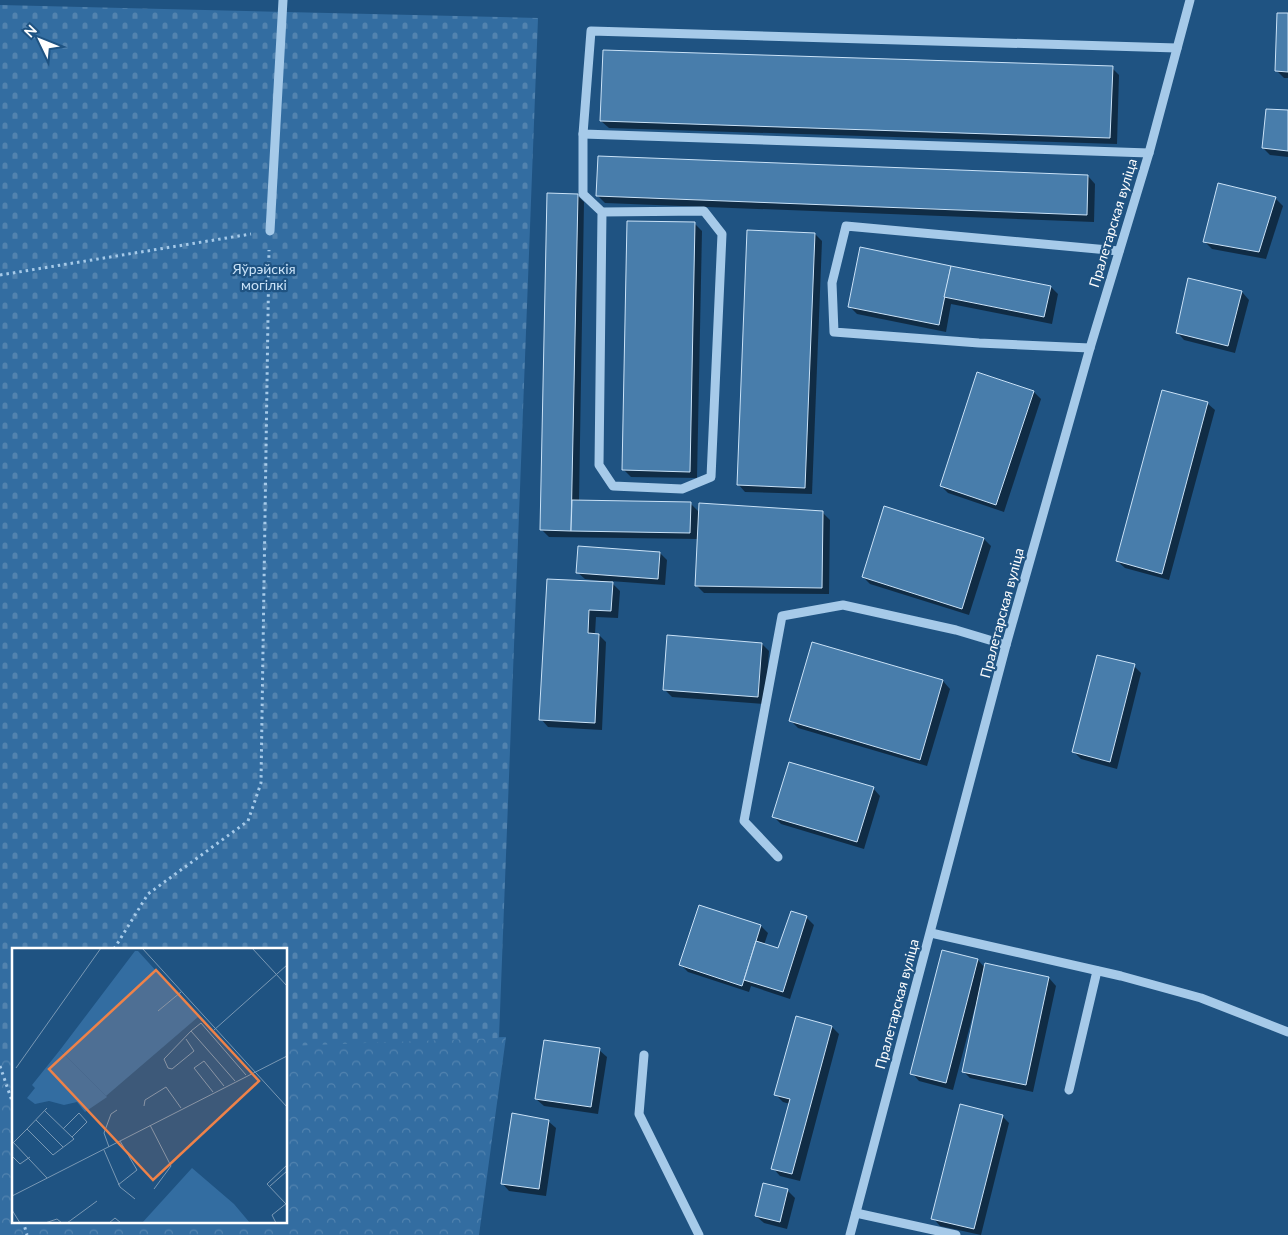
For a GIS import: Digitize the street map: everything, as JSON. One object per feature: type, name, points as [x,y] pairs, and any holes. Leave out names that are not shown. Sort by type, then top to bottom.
[{"type":"street","points":[[270,231],[283,0]]},
{"type":"street","name":"Пралетарская вуліца","points":[[850,1235],[1006,645],[1090,348],[1148,153],[1190,0]]},
{"type":"street","points":[[602,212],[599,465],[613,486],[682,489],[711,477],[722,234],[704,211],[602,212],[583,194],[584,134],[591,31],[1177,48]]},
{"type":"street","points":[[584,134],[1148,153]]},
{"type":"street","points":[[1090,348],[979,343],[834,332],[832,283],[846,226],[1119,251]]},
{"type":"street","points":[[778,857],[744,821],[782,616],[843,605],[956,630],[1006,645]]},
{"type":"street","points":[[930,933],[1097,971],[1201,998],[1288,1032]]},
{"type":"street","points":[[1069,1090],[1097,971]]},
{"type":"street","points":[[644,1055],[639,1114],[699,1235]]},
{"type":"street","points":[[856,1212],[956,1235]]},
{"type":"path","points":[[0,275],[270,231],[261,784],[248,821],[148,894],[115,948]]},
{"type":"path","points":[[0,1066],[12,1101]]},
{"type":"path","points":[[23,1222],[27,1235]]},
{"type":"green space","name":"Яўрэйскія могілкі","points":[[0,5],[538,18],[499,1038],[288,1046],[288,948],[12,948],[12,1055],[0,1055]]},
{"type":"green space","points":[[506,1037],[479,1235],[0,1235],[0,1055],[12,1055],[12,1222],[288,1222],[288,1045]]},
{"type":"building","points":[[1277,13],[1288,13],[1288,72],[1275,71]]},
{"type":"building","points":[[603,50],[1113,66],[1110,138],[600,121]]},
{"type":"building","points":[[1266,109],[1288,110],[1288,151],[1262,148]]},
{"type":"building","points":[[598,156],[1088,175],[1087,215],[596,196]]},
{"type":"building","points":[[1218,183],[1276,197],[1259,252],[1203,242]]},
{"type":"building","points":[[547,193],[578,194],[571,531],[540,530]]},
{"type":"building","points":[[627,221],[695,222],[690,472],[622,470]]},
{"type":"building","points":[[747,230],[815,233],[805,488],[737,485]]},
{"type":"building","points":[[860,247],[951,266],[939,325],[848,307]]},
{"type":"building","points":[[951,266],[1051,286],[1044,317],[944,297]]},
{"type":"building","points":[[1188,278],[1242,291],[1228,346],[1176,333]]},
{"type":"building","points":[[977,372],[1034,391],[996,505],[940,486]]},
{"type":"building","points":[[1162,390],[1208,402],[1162,574],[1116,561]]},
{"type":"building","points":[[572,500],[691,502],[690,533],[571,531]]},
{"type":"building","points":[[699,503],[823,511],[822,588],[695,586]]},
{"type":"building","points":[[884,506],[984,538],[962,609],[862,577]]},
{"type":"building","points":[[578,546],[660,552],[658,579],[576,573]]},
{"type":"building","points":[[547,579],[613,582],[611,611],[589,610],[588,633],[599,634],[595,723],[539,720]]},
{"type":"building","points":[[667,635],[762,643],[758,697],[663,690]]},
{"type":"building","points":[[812,642],[943,680],[920,760],[789,721]]},
{"type":"building","points":[[1097,655],[1135,664],[1110,762],[1072,752]]},
{"type":"building","points":[[789,762],[874,787],[857,842],[772,817]]},
{"type":"building","points":[[699,905],[761,925],[742,986],[679,965]]},
{"type":"building","points":[[791,911],[807,916],[783,992],[744,980],[756,941],[778,948]]},
{"type":"building","points":[[942,950],[978,959],[946,1083],[910,1074]]},
{"type":"building","points":[[985,963],[1049,977],[1026,1085],[962,1072]]},
{"type":"building","points":[[796,1016],[832,1026],[792,1174],[771,1169],[790,1099],[774,1095]]},
{"type":"building","points":[[544,1040],[600,1048],[591,1107],[535,1099]]},
{"type":"building","points":[[960,1104],[1003,1115],[974,1229],[931,1219]]},
{"type":"building","points":[[512,1113],[549,1120],[539,1189],[501,1184]]},
{"type":"building","points":[[763,1183],[788,1189],[780,1222],[755,1216]]}]
